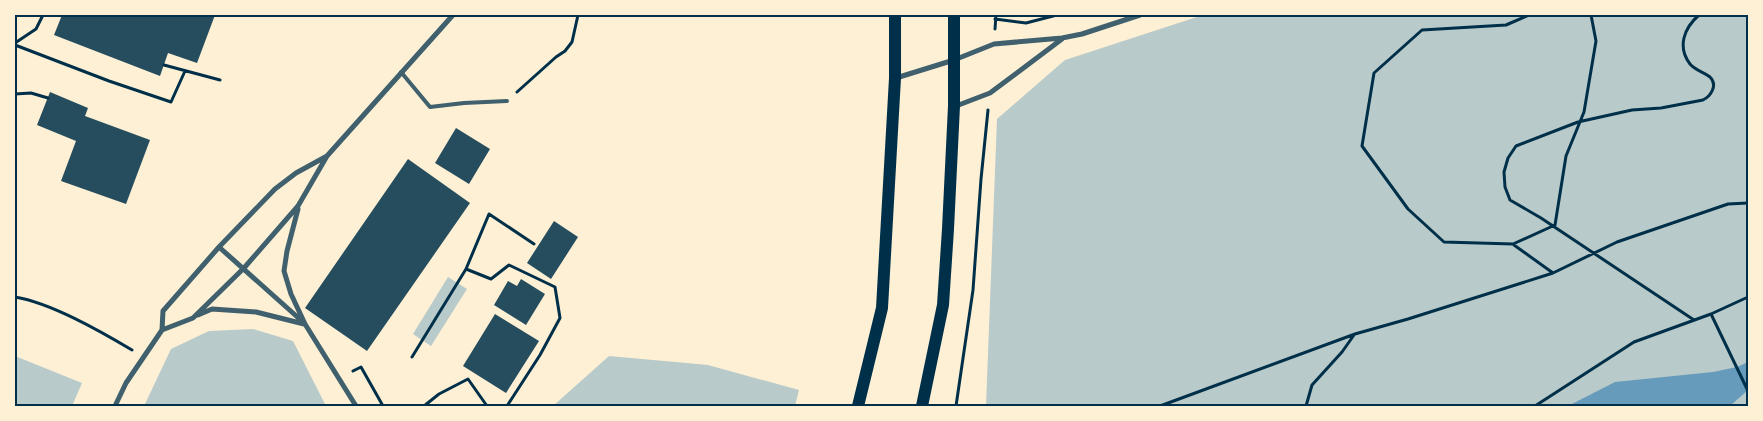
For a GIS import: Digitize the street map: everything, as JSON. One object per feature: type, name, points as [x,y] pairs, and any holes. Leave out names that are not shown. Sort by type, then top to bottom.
[{"type":"main road","points":[[858,406],[882,308],[895,78],[895,15]]},
{"type":"main road","points":[[922,406],[943,305],[954,106],[954,15]]},
{"type":"street","points":[[193,318],[244,268],[298,206],[327,156],[453,15]]},
{"type":"street","points":[[895,78],[954,60],[994,44],[1062,38],[1082,34],[1140,15]]},
{"type":"street","points":[[954,106],[990,93],[1062,38]]},
{"type":"street","points":[[115,406],[126,383],[162,330],[163,311],[218,247],[275,189],[296,173],[327,156]]},
{"type":"street","points":[[298,206],[284,271],[291,294],[305,324],[356,406]]},
{"type":"street","points":[[218,247],[244,268],[305,324]]},
{"type":"street","points":[[162,330],[212,309],[256,312],[305,324]]},
{"type":"lane","points":[[401,72],[430,107],[507,101]]},
{"type":"path","points":[[15,44],[36,29],[44,15]]},
{"type":"path","points":[[507,101],[565,51],[572,42],[578,15]]},
{"type":"path","points":[[994,44],[995,17],[1026,24],[1057,15]]},
{"type":"path","points":[[1529,15],[1506,25],[1422,30],[1374,73],[1362,146],[1408,209],[1444,242],[1513,244],[1555,224],[1566,156],[1584,112],[1596,41],[1591,15]]},
{"type":"path","points":[[1694,320],[1541,218],[1510,200],[1505,187],[1504,172],[1508,158],[1516,146],[1578,122],[1632,110],[1661,108],[1708,98],[1713,90],[1712,80],[1690,64],[1685,54],[1683,43],[1685,32],[1691,22],[1699,15]]},
{"type":"path","points":[[15,44],[117,84],[170,102],[185,72]]},
{"type":"path","points":[[164,65],[220,80]]},
{"type":"path","points":[[15,94],[31,93],[48,98]]},
{"type":"path","points":[[956,406],[973,290],[981,179],[990,93]]},
{"type":"path","points":[[1160,406],[1355,334],[1408,319],[1553,272],[1618,242],[1728,204],[1748,203]]},
{"type":"path","points":[[412,357],[466,269],[489,214],[534,244]]},
{"type":"path","points":[[1513,244],[1553,272]]},
{"type":"path","points":[[466,269],[491,279],[509,265],[555,287],[560,318],[540,355],[507,406]]},
{"type":"path","points":[[15,297],[33,300],[107,335],[134,352]]},
{"type":"path","points":[[1535,406],[1634,342],[1711,314],[1748,297]]},
{"type":"path","points":[[1711,314],[1748,391]]},
{"type":"path","points":[[1306,406],[1312,385],[1342,352],[1355,334]]},
{"type":"path","points":[[339,378],[361,366],[382,406]]},
{"type":"path","points":[[424,406],[439,394],[468,379],[487,406]]},
{"type":"shaded area","points":[[1203,15],[1748,15],[1748,406],[986,406],[997,119],[1065,60]]},
{"type":"shaded area","points":[[448,277],[467,289],[431,346],[413,334]]},
{"type":"shaded area","points":[[253,329],[293,341],[326,406],[144,406],[171,349],[209,331]]},
{"type":"shaded area","points":[[15,356],[82,383],[72,406],[15,406]]},
{"type":"shaded area","points":[[609,356],[708,365],[799,390],[795,406],[553,406]]},
{"type":"water","points":[[1748,362],[1748,390],[1730,406],[1568,406],[1615,382],[1713,372],[1737,367]]},
{"type":"building","points":[[62,15],[215,15],[197,63],[168,53],[160,76],[54,35]]},
{"type":"building","points":[[50,92],[88,108],[85,116],[150,140],[126,204],[61,181],[76,141],[37,125]]},
{"type":"building","points":[[456,128],[490,149],[469,184],[435,163]]},
{"type":"building","points":[[408,159],[470,203],[367,351],[305,308]]},
{"type":"building","points":[[554,221],[578,237],[551,279],[527,263]]},
{"type":"building","points":[[521,279],[545,294],[526,325],[494,305],[508,281],[517,286]]},
{"type":"building","points":[[495,314],[539,341],[506,393],[463,366]]}]
